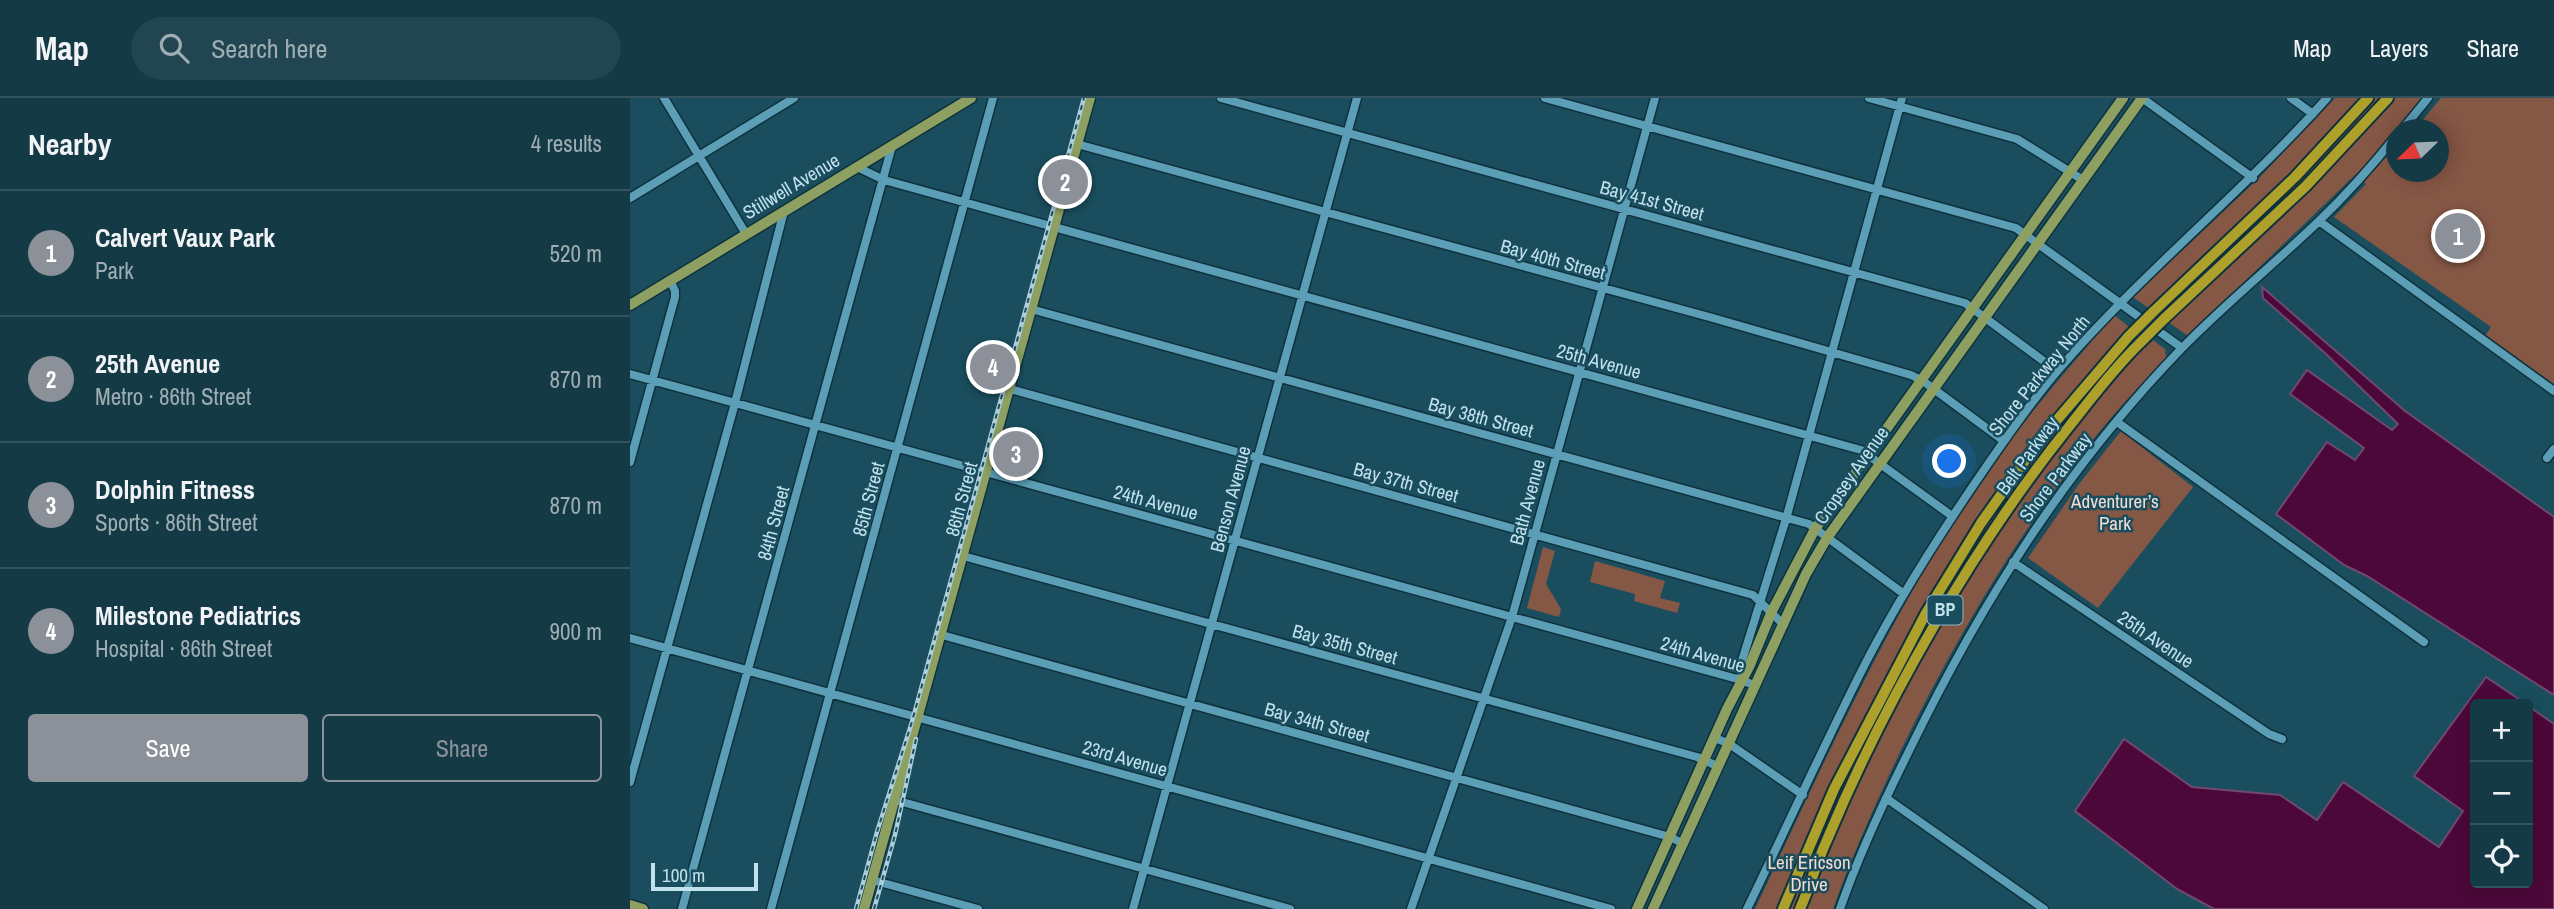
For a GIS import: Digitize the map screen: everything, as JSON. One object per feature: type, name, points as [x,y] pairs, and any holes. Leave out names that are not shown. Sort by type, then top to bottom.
[{"type":"highway","name":"Belt Parkway","points":[[1782,909],[1855,746],[1926,613],[2002,493],[2039,441],[2128,337],[2286,186],[2368,98]]},
{"type":"highway","name":"Belt Parkway","points":[[1802,909],[1826,841],[1893,702],[1956,591],[2004,515],[2054,444],[2140,343],[2306,186],[2388,99]]},
{"type":"main road","name":"Stillwell Avenue","points":[[630,305],[971,98]]},
{"type":"main road","name":"86th Street","points":[[864,909],[1090,98]]},
{"type":"main road","name":"Cropsey Avenue","points":[[1637,909],[1749,667],[1772,611],[1815,529],[2123,98]]},
{"type":"main road","name":"Cropsey Avenue","points":[[1653,909],[1806,574],[1827,538],[2142,98]]},
{"type":"main road","points":[[630,905],[643,909]]},
{"type":"street","points":[[664,98],[746,234]]},
{"type":"street","points":[[630,198],[794,98]]},
{"type":"street","name":"85th Street","points":[[771,909],[993,98]]},
{"type":"street","name":"Bay 41st Street","points":[[1221,98],[1965,303],[2057,371]]},
{"type":"street","name":"Benson Avenue","points":[[1133,909],[1357,98]]},
{"type":"street","points":[[1545,98],[2016,228],[2182,348]]},
{"type":"street","name":"Bath Avenue","points":[[1411,909],[1512,617],[1654,98]]},
{"type":"street","points":[[1869,98],[1900,102],[2017,139],[2083,180]]},
{"type":"street","points":[[2142,98],[2253,178]]},
{"type":"street","points":[[2291,98],[2313,114]]},
{"type":"street","name":"Shore Parkway North","points":[[1747,909],[1857,678],[1952,516],[2004,441],[2057,371],[2119,302],[2253,178],[2327,98]]},
{"type":"street","points":[[2411,119],[2428,98]]},
{"type":"street","points":[[1741,680],[1741,664],[1786,519],[1900,102]]},
{"type":"street","name":"Bay 40th Street","points":[[1077,144],[1911,374],[2004,441]]},
{"type":"street","name":"84th Street","points":[[682,909],[892,146]]},
{"type":"street","name":"Shore Parkway","points":[[1840,909],[1886,798],[1929,709],[1969,634],[2058,496],[2117,422],[2182,348],[2319,221],[2386,147]]},
{"type":"street","name":"25th Avenue","points":[[857,167],[884,180],[1861,450],[1952,516]]},
{"type":"street","points":[[630,782],[785,211]]},
{"type":"street","points":[[2319,221],[2554,391]]},
{"type":"street","points":[[630,462],[675,297],[670,281]]},
{"type":"street","name":"Bay 38th Street","points":[[1031,309],[1809,524],[1904,594]]},
{"type":"street","name":"24th Avenue","points":[[630,374],[1754,685]]},
{"type":"street","name":"Bay 37th Street","points":[[1010,389],[1753,595],[1784,625]]},
{"type":"street","points":[[2117,422],[2424,642]]},
{"type":"street","points":[[2547,458],[2554,449]]},
{"type":"street","name":"Bay 35th Street","points":[[963,556],[1704,760],[1717,766]]},
{"type":"street","name":"25th Avenue","points":[[2013,562],[2269,734],[2283,740]]},
{"type":"street","name":"Bay 34th Street","points":[[942,635],[1457,777],[1682,843]]},
{"type":"street","name":"23rd Avenue","points":[[630,638],[1611,909]]},
{"type":"street","points":[[1714,738],[1728,743],[1803,795]]},
{"type":"street","points":[[1886,798],[2045,909]]},
{"type":"street","points":[[895,800],[1290,909]]},
{"type":"street","points":[[872,880],[978,909]]},
{"type":"green space","points":[[2335,98],[2422,98],[2405,119],[2386,119],[2386,182],[2449,182],[2449,119],[2423,119],[2441,98],[2554,98],[2554,384],[2485,336],[2491,327],[2334,217],[2366,184],[2355,175],[2188,336],[2133,297],[2260,177]]},
{"type":"green space","name":"Leif Ericson Drive","points":[[2114,315],[2150,343],[2153,340],[2166,350],[2167,357],[2113,416],[2067,473],[1989,588],[1942,669],[1900,752],[1856,849],[1833,909],[1755,909],[1853,703],[1906,601],[1935,552],[2000,454]]},
{"type":"green space","name":"Adventurer’s Park","points":[[2121,431],[2193,487],[2098,608],[2028,558],[2079,484]]},
{"type":"green space","points":[[1543,547],[1555,551],[1546,584],[1561,609],[1559,617],[1527,608]]},
{"type":"green space","points":[[1595,561],[1665,581],[1660,598],[1680,603],[1677,613],[1634,601],[1635,594],[1590,582]]},
{"type":"shaded area","points":[[2262,287],[2405,411],[2554,517],[2554,695],[2367,576],[2344,565],[2276,514],[2327,442],[2355,460],[2364,448],[2290,394],[2307,370],[2392,430],[2398,424],[2263,298]]},
{"type":"shaded area","points":[[2486,677],[2519,699],[2470,699]]},
{"type":"shaded area","points":[[2470,699],[2470,888],[2533,888],[2533,709],[2554,724],[2554,909],[2214,909],[2177,889],[2075,811],[2124,739],[2192,787],[2280,795],[2317,820],[2343,782],[2439,847],[2463,811],[2414,776]]},
{"type":"railway","points":[[856,909],[911,725],[1084,98]]},
{"type":"railway","points":[[874,909],[895,835],[916,739]]},
{"type":"place","name":"25th Avenue","points":[[1065,182]]},
{"type":"place","name":"Calvert Vaux Park","points":[[2458,236]]},
{"type":"place","name":"Milestone Pediatrics","points":[[993,367]]},
{"type":"place","name":"Dolphin Fitness","points":[[1016,454]]}]
